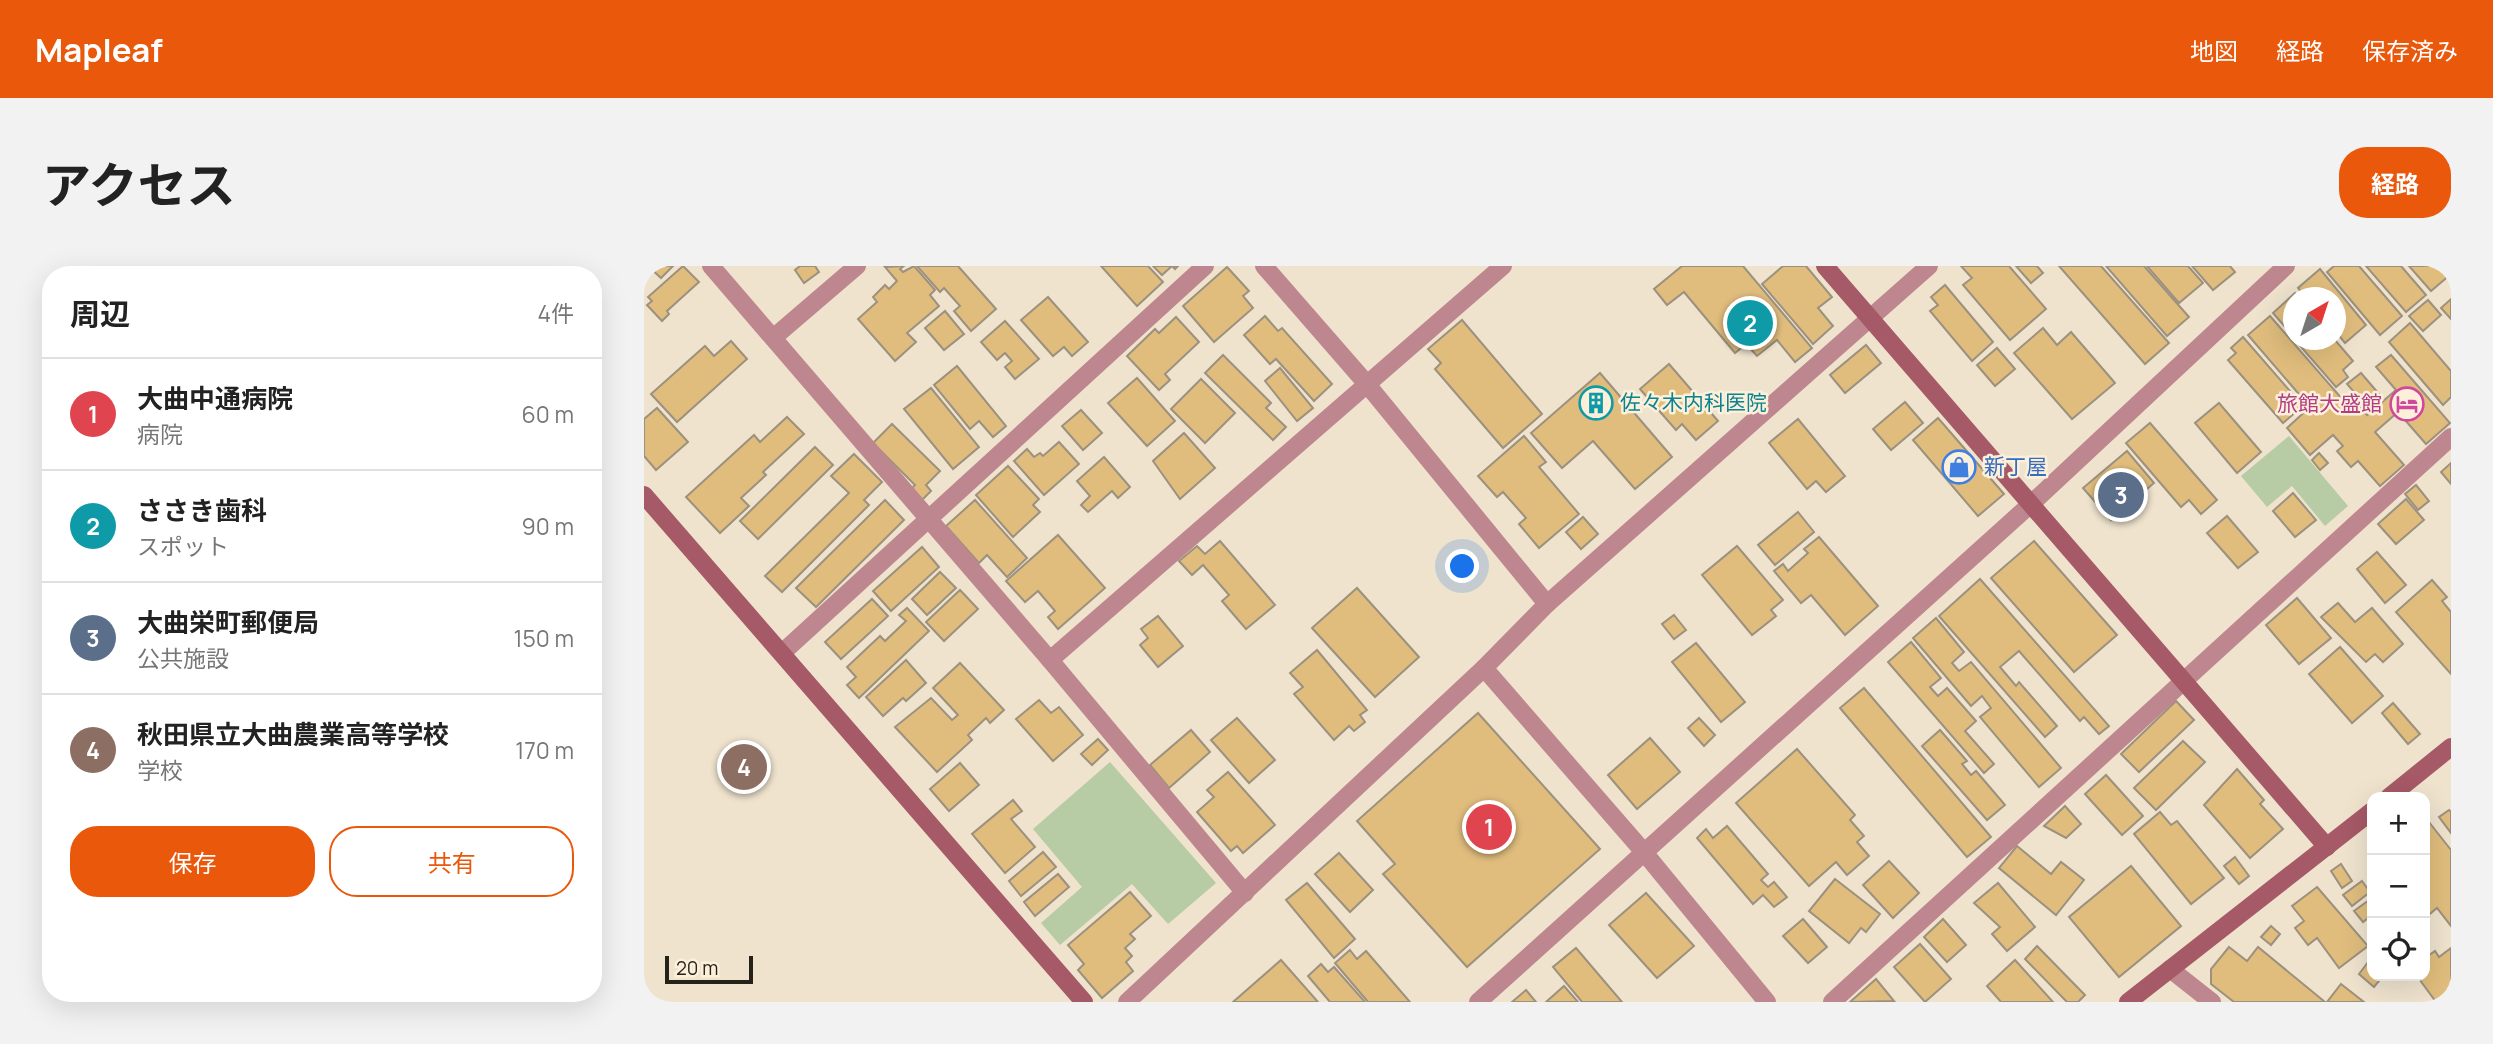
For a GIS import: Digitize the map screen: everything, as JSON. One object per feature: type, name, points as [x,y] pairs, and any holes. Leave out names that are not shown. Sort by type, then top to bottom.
[{"type":"street","points":[[711,266],[1050,660],[1245,893]]},
{"type":"street","points":[[773,338],[857,266]]},
{"type":"street","points":[[782,653],[1205,266]]},
{"type":"street","points":[[1264,266],[1366,383],[1547,604]]},
{"type":"street","points":[[1050,660],[1503,266]]},
{"type":"street","points":[[1825,266],[2327,847]]},
{"type":"street","points":[[1126,1002],[1484,668],[1547,604],[1872,320],[1929,266]]},
{"type":"street","points":[[1478,1002],[2032,503],[2286,266]]},
{"type":"street","points":[[1832,1002],[2451,437]]},
{"type":"street","points":[[644,495],[1084,1002]]},
{"type":"street","points":[[1484,668],[1643,851],[1768,1002]]},
{"type":"street","points":[[2395,792],[2451,747]]},
{"type":"street","points":[[2128,1002],[2367,814]]},
{"type":"street","points":[[2171,969],[2212,1002]]},
{"type":"green space","points":[[2289,436],[2348,506],[2325,526],[2292,486],[2267,507],[2241,476]]},
{"type":"green space","points":[[1110,762],[1216,883],[1168,924],[1132,884],[1060,945],[1041,923],[1082,887],[1033,829]]},
{"type":"building","points":[[648,266],[673,266],[661,278]]},
{"type":"building","points":[[683,266],[699,282],[667,311],[669,314],[662,321],[647,305],[652,301],[648,297]]},
{"type":"building","points":[[800,266],[815,266],[819,272],[804,283],[795,270]]},
{"type":"building","points":[[904,266],[900,269],[903,272],[914,266],[935,290],[930,295],[939,306],[907,333],[916,342],[895,361],[858,319],[877,302],[873,297],[885,285],[889,289],[897,281],[885,267]]},
{"type":"building","points":[[917,266],[958,266],[996,309],[971,331],[954,311],[960,306],[944,288],[940,292]]},
{"type":"building","points":[[1101,266],[1148,266],[1163,282],[1137,306]]},
{"type":"building","points":[[1153,266],[1172,266],[1162,275]]},
{"type":"building","points":[[1682,266],[1743,266],[1812,348],[1795,362],[1777,340],[1757,356],[1746,344],[1735,353],[1684,292],[1667,305],[1654,289]]},
{"type":"building","points":[[1783,266],[1806,266],[1832,297],[1818,308],[1833,326],[1813,344],[1762,284]]},
{"type":"building","points":[[1961,266],[2009,266],[2046,309],[2010,340],[1963,285],[1972,278]]},
{"type":"building","points":[[2016,266],[2037,266],[2043,273],[2031,283]]},
{"type":"building","points":[[2059,266],[2101,266],[2169,343],[2145,364]]},
{"type":"building","points":[[2106,266],[2144,266],[2189,317],[2167,336]]},
{"type":"building","points":[[2147,266],[2188,266],[2203,283],[2179,303]]},
{"type":"building","points":[[2192,266],[2230,266],[2235,272],[2213,290]]},
{"type":"building","points":[[2334,266],[2359,266],[2402,316],[2380,335],[2346,295],[2346,287],[2340,287],[2327,272]]},
{"type":"building","points":[[2366,266],[2401,266],[2426,295],[2406,312]]},
{"type":"building","points":[[2409,266],[2444,266],[2451,274],[2431,291]]},
{"type":"building","points":[[1227,267],[1249,291],[1243,296],[1253,308],[1214,342],[1183,306]]},
{"type":"building","points":[[2320,269],[2335,287],[2299,287]]},
{"type":"building","points":[[1945,285],[1993,342],[1972,361],[1930,311],[1938,305],[1931,297]]},
{"type":"building","points":[[1048,297],[1088,342],[1072,356],[1064,347],[1053,356],[1021,320]]},
{"type":"building","points":[[2451,299],[2451,319],[2441,308]]},
{"type":"building","points":[[2428,300],[2441,315],[2423,331],[2409,316]]},
{"type":"building","points":[[2346,301],[2366,325],[2346,342]]},
{"type":"building","points":[[2283,304],[2283,324],[2273,313]]},
{"type":"building","points":[[945,311],[964,334],[944,350],[925,328]]},
{"type":"building","points":[[1265,316],[1278,331],[1282,328],[1332,384],[1314,401],[1276,359],[1270,364],[1244,335]]},
{"type":"building","name":"旅館大盛館","points":[[2270,316],[2283,331],[2283,350],[2300,350],[2343,400],[2349,394],[2367,415],[2396,390],[2376,367],[2391,355],[2450,423],[2426,444],[2398,412],[2375,432],[2404,465],[2380,486],[2358,461],[2351,467],[2337,451],[2343,446],[2333,435],[2310,455],[2287,428],[2310,407],[2248,335]]},
{"type":"building","points":[[1176,317],[1199,342],[1165,374],[1170,380],[1159,390],[1127,356],[1155,329],[1159,333]]},
{"type":"building","points":[[1462,320],[1542,414],[1503,448],[1435,369],[1441,363],[1428,349]]},
{"type":"building","points":[[1005,321],[1039,359],[1015,379],[1005,367],[1012,361],[1005,353],[997,360],[981,342]]},
{"type":"building","points":[[2410,323],[2451,371],[2451,397],[2443,405],[2389,342]]},
{"type":"building","points":[[2043,328],[2057,345],[2071,332],[2115,383],[2072,419],[2014,353]]},
{"type":"building","points":[[2243,337],[2303,406],[2283,423],[2228,360],[2236,353],[2231,348]]},
{"type":"building","points":[[731,341],[747,359],[677,422],[651,394],[705,346],[714,356]]},
{"type":"building","points":[[1866,345],[1881,363],[1845,393],[1830,375]]},
{"type":"building","points":[[1997,348],[2015,369],[1995,386],[1977,365]]},
{"type":"building","points":[[2304,350],[2344,350],[2353,361],[2343,370],[2348,377],[2336,387]]},
{"type":"building","points":[[1223,355],[1271,403],[1266,408],[1286,427],[1273,440],[1205,373]]},
{"type":"building","points":[[1669,364],[1718,421],[1696,440],[1682,424],[1676,430],[1640,389]]},
{"type":"building","points":[[957,366],[1006,426],[993,437],[979,421],[970,429],[934,385]]},
{"type":"building","points":[[1280,368],[1313,408],[1297,421],[1265,381]]},
{"type":"building","name":"佐々木内科医院","points":[[1600,373],[1672,457],[1635,489],[1593,441],[1562,468],[1531,433]]},
{"type":"building","points":[[2361,373],[2379,394],[2366,406],[2347,384]]},
{"type":"building","points":[[1137,378],[1175,421],[1147,446],[1108,403]]},
{"type":"building","points":[[1201,379],[1235,413],[1205,443],[1171,409]]},
{"type":"building","points":[[931,388],[979,447],[953,469],[904,409]]},
{"type":"building","points":[[1905,402],[1923,423],[1891,450],[1873,429]]},
{"type":"building","points":[[2219,403],[2261,452],[2237,473],[2195,423]]},
{"type":"building","points":[[657,408],[688,442],[656,470],[644,456],[644,419]]},
{"type":"building","points":[[1081,410],[1102,433],[1083,450],[1062,426]]},
{"type":"building","points":[[787,417],[804,434],[763,472],[766,475],[741,498],[749,506],[720,533],[686,497],[754,435],[760,442]]},
{"type":"building","name":"新丁屋","points":[[1938,418],[2004,494],[1978,516],[1913,440]]},
{"type":"building","points":[[1798,419],[1845,476],[1826,492],[1816,481],[1807,489],[1769,443]]},
{"type":"building","points":[[2150,423],[2217,500],[2201,514],[2189,500],[2181,507],[2126,443]]},
{"type":"building","points":[[892,424],[940,471],[926,485],[931,491],[921,501],[910,490],[915,485],[873,443]]},
{"type":"building","points":[[1184,433],[1215,468],[1180,499],[1153,461]]},
{"type":"building","points":[[1524,436],[1546,462],[1539,467],[1579,514],[1539,548],[1519,524],[1526,518],[1503,492],[1497,497],[1478,476]]},
{"type":"building","points":[[1059,442],[1079,464],[1044,495],[1014,461],[1027,449],[1034,457],[1040,453],[1043,456]]},
{"type":"building","points":[[815,447],[833,465],[758,539],[740,521]]},
{"type":"building","points":[[2127,451],[2154,483],[2111,520],[2083,488]]},
{"type":"building","points":[[2319,453],[2328,463],[2320,470],[2312,460]]},
{"type":"building","points":[[854,454],[882,482],[864,500],[869,505],[782,592],[765,576],[849,493],[831,476]]},
{"type":"building","points":[[1104,457],[1130,487],[1118,498],[1112,491],[1088,512],[1081,505],[1090,496],[1077,481]]},
{"type":"building","points":[[2451,463],[2451,484],[2441,472]]},
{"type":"building","points":[[1008,466],[1039,499],[1033,505],[1040,512],[1013,537],[976,495]]},
{"type":"building","points":[[2416,485],[2429,501],[2418,510],[2405,494]]},
{"type":"building","points":[[2293,493],[2316,520],[2295,537],[2273,511]]},
{"type":"building","points":[[2406,499],[2424,520],[2396,544],[2378,524]]},
{"type":"building","points":[[885,500],[904,520],[816,607],[796,588]]},
{"type":"building","points":[[975,500],[1027,558],[1007,577],[987,555],[979,563],[946,526]]},
{"type":"building","points":[[1798,512],[1814,532],[1775,565],[1758,545]]},
{"type":"building","points":[[2227,516],[2258,552],[2238,568],[2207,533]]},
{"type":"building","points":[[1583,517],[1598,534],[1581,549],[1566,532]]},
{"type":"building","points":[[1058,535],[1105,588],[1058,629],[1048,617],[1055,611],[1038,591],[1025,602],[1006,581]]},
{"type":"building","points":[[1819,537],[1878,606],[1845,635],[1811,595],[1801,603],[1774,571],[1783,564],[1788,571],[1808,553],[1804,549]]},
{"type":"building","points":[[1220,541],[1275,605],[1246,629],[1222,601],[1229,595],[1203,565],[1192,575],[1179,561],[1197,546],[1205,554]]},
{"type":"building","points":[[2034,541],[2117,635],[2074,672],[1991,578]]},
{"type":"building","points":[[1737,546],[1783,600],[1771,610],[1776,616],[1752,635],[1702,575]]},
{"type":"building","points":[[922,547],[939,567],[891,611],[873,591]]},
{"type":"building","points":[[2377,552],[2406,585],[2385,603],[2357,569]]},
{"type":"building","points":[[940,572],[956,588],[927,615],[912,599]]},
{"type":"building","points":[[1980,579],[2109,726],[2099,734],[2084,717],[2080,721],[2019,651],[2000,667],[2016,686],[2019,682],[2057,726],[2045,737],[1939,616]]},
{"type":"building","points":[[2432,580],[2447,597],[2442,601],[2451,612],[2451,674],[2396,612]]},
{"type":"building","points":[[1357,588],[1419,657],[1375,697],[1312,628]]},
{"type":"building","points":[[960,590],[978,609],[944,641],[926,622]]},
{"type":"building","points":[[2297,598],[2331,638],[2299,664],[2266,625]]},
{"type":"building","points":[[872,599],[888,616],[841,659],[825,642]]},
{"type":"building","points":[[2338,603],[2355,622],[2372,608],[2403,644],[2383,662],[2375,654],[2366,662],[2321,617]]},
{"type":"building","points":[[907,608],[929,631],[859,698],[847,685],[856,677],[847,667],[880,636],[885,641],[906,621],[899,615]]},
{"type":"building","points":[[1674,615],[1686,630],[1674,639],[1662,624]]},
{"type":"building","points":[[1158,616],[1183,646],[1158,667],[1140,645],[1148,638],[1141,629]]},
{"type":"building","points":[[1936,618],[1964,652],[1952,663],[1959,671],[1971,662],[2061,768],[2039,787],[1980,717],[1991,708],[1982,696],[1971,706],[1913,638]]},
{"type":"building","points":[[1911,642],[1941,678],[1930,687],[1938,696],[1947,688],[1976,721],[1965,731],[1994,764],[1984,773],[1888,662]]},
{"type":"building","points":[[1696,643],[1745,702],[1721,722],[1672,662]]},
{"type":"building","points":[[2340,647],[2383,696],[2352,723],[2309,674]]},
{"type":"building","points":[[1317,650],[1367,710],[1360,715],[1365,722],[1354,731],[1349,726],[1334,740],[1294,694],[1303,687],[1290,673]]},
{"type":"building","points":[[906,660],[926,683],[906,701],[903,698],[883,716],[866,697]]},
{"type":"building","points":[[960,663],[1004,710],[990,723],[986,718],[968,735],[972,740],[937,772],[895,727],[931,698],[952,720],[958,715],[933,688]]},
{"type":"building","points":[[1864,688],[1991,837],[1967,857],[1840,708]]},
{"type":"building","points":[[1039,700],[1051,713],[1059,707],[1083,735],[1053,761],[1016,719]]},
{"type":"building","points":[[2176,701],[2194,720],[2139,772],[2121,754]]},
{"type":"building","points":[[2393,703],[2420,734],[2408,744],[2382,713]]},
{"type":"building","points":[[1478,713],[1600,849],[1467,967],[1383,874],[1395,864],[1357,821]]},
{"type":"building","points":[[1237,718],[1275,760],[1249,783],[1211,740]]},
{"type":"building","points":[[1699,718],[1715,735],[1704,746],[1688,728]]},
{"type":"building","points":[[1191,730],[1210,752],[1169,788],[1150,765]]},
{"type":"building","points":[[1940,730],[1967,761],[1962,764],[1971,775],[1976,771],[2005,805],[1987,820],[1922,746]]},
{"type":"building","points":[[1650,738],[1680,772],[1637,809],[1608,775]]},
{"type":"building","points":[[1098,739],[1108,750],[1092,765],[1081,754]]},
{"type":"building","points":[[2183,741],[2205,762],[2156,810],[2134,788]]},
{"type":"building","points":[[1797,749],[1855,815],[1850,820],[1864,836],[1857,842],[1869,856],[1847,875],[1836,862],[1809,886],[1736,803]]},
{"type":"building","points":[[960,763],[979,785],[949,811],[930,789]]},
{"type":"building","points":[[2237,769],[2264,800],[2260,804],[2283,829],[2250,858],[2204,805]]},
{"type":"building","points":[[1228,772],[1275,825],[1243,853],[1237,846],[1231,851],[1197,812],[1214,797],[1207,790]]},
{"type":"building","points":[[2106,775],[2143,816],[2122,835],[2085,794]]},
{"type":"building","points":[[1013,800],[1022,811],[1011,819],[1035,847],[1005,873],[972,834]]},
{"type":"building","points":[[2065,806],[2081,824],[2066,838],[2044,826]]},
{"type":"building","points":[[2449,810],[2451,812],[2451,833],[2439,817]]},
{"type":"building","points":[[2160,812],[2171,825],[2177,821],[2224,878],[2191,904],[2134,834]]},
{"type":"building","points":[[2430,823],[2451,850],[2451,926],[2437,908],[2430,914]]},
{"type":"building","points":[[1727,826],[1768,874],[1761,880],[1768,887],[1774,882],[1787,897],[1774,907],[1763,895],[1753,904],[1697,838],[1706,829],[1713,838]]},
{"type":"building","points":[[2017,846],[2051,874],[2061,862],[2084,880],[2056,915],[1999,868]]},
{"type":"building","points":[[1043,852],[1056,867],[1021,896],[1009,881]]},
{"type":"building","points":[[1339,853],[1373,890],[1350,912],[1315,874]]},
{"type":"building","points":[[2235,857],[2249,876],[2239,884],[2224,866]]},
{"type":"building","points":[[1889,861],[1919,893],[1893,918],[1863,885]]},
{"type":"building","points":[[2341,864],[2352,881],[2342,888],[2331,871]]},
{"type":"building","points":[[2131,866],[2181,926],[2119,977],[2069,917]]},
{"type":"building","points":[[1058,874],[1069,887],[1035,916],[1024,902]]},
{"type":"building","points":[[1835,879],[1880,914],[1866,932],[1861,928],[1849,943],[1809,911]]},
{"type":"building","points":[[2362,881],[2367,888],[2367,894],[2352,906],[2343,895]]},
{"type":"building","points":[[1307,883],[1355,939],[1334,958],[1286,900]]},
{"type":"building","points":[[1998,883],[2035,927],[2007,951],[1992,934],[2000,927],[1974,903]]},
{"type":"building","points":[[2317,887],[2367,947],[2339,968],[2317,938],[2308,945],[2295,928],[2304,921],[2292,906]]},
{"type":"building","points":[[1130,892],[1151,916],[1130,934],[1135,939],[1125,948],[1132,956],[1126,962],[1133,971],[1102,998],[1078,970],[1084,964],[1068,945]]},
{"type":"building","points":[[1646,893],[1694,946],[1657,978],[1609,925]]},
{"type":"building","points":[[2367,902],[2367,919],[2363,922],[2354,911]]},
{"type":"building","points":[[1803,919],[1827,947],[1808,963],[1783,936]]},
{"type":"building","points":[[1943,919],[1966,945],[1947,962],[1924,937]]},
{"type":"building","points":[[2271,926],[2280,934],[2271,945],[2261,937]]},
{"type":"building","points":[[1920,944],[1951,979],[1925,1002],[1894,967]]},
{"type":"building","points":[[2037,946],[2085,995],[2078,1002],[2067,1002],[2025,959]]},
{"type":"building","points":[[2229,947],[2247,961],[2258,947],[2325,1002],[2234,1002],[2211,984],[2211,969]]},
{"type":"building","points":[[1576,948],[1622,1002],[1582,1002],[1553,967]]},
{"type":"building","points":[[2451,948],[2451,991],[2436,1002],[2421,981],[2430,981],[2430,954],[2435,951],[2439,957]]},
{"type":"building","points":[[1350,950],[1357,959],[1366,951],[1410,1002],[1368,1002],[1335,963]]},
{"type":"building","points":[[1281,960],[1318,1002],[1233,1002]]},
{"type":"building","points":[[2015,960],[2053,1002],[2001,1002],[1987,986]]},
{"type":"building","points":[[1321,964],[1328,972],[1334,967],[1365,1002],[1330,1002],[1308,976]]},
{"type":"building","points":[[2367,964],[2367,981],[2359,974]]},
{"type":"building","points":[[1876,979],[1894,1001],[1850,1002]]},
{"type":"building","points":[[2367,981],[2379,981],[2374,987]]},
{"type":"building","points":[[2341,984],[2364,1002],[2327,1002]]},
{"type":"building","points":[[1564,986],[1578,1002],[1546,1002]]},
{"type":"building","points":[[1526,990],[1536,1002],[1512,1002]]},
{"type":"place","name":"ささき歯科","points":[[1750,323]]},
{"type":"place","name":"佐々木内科医院","points":[[1596,403]]},
{"type":"place","name":"旅館大盛館","points":[[2407,404]]},
{"type":"place","name":"新丁屋","points":[[1959,467]]},
{"type":"place","name":"大曲栄町郵便局","points":[[2121,495]]},
{"type":"place","name":"秋田県立大曲農業高等学校","points":[[744,767]]},
{"type":"place","name":"大曲中通病院","points":[[1489,827]]}]
